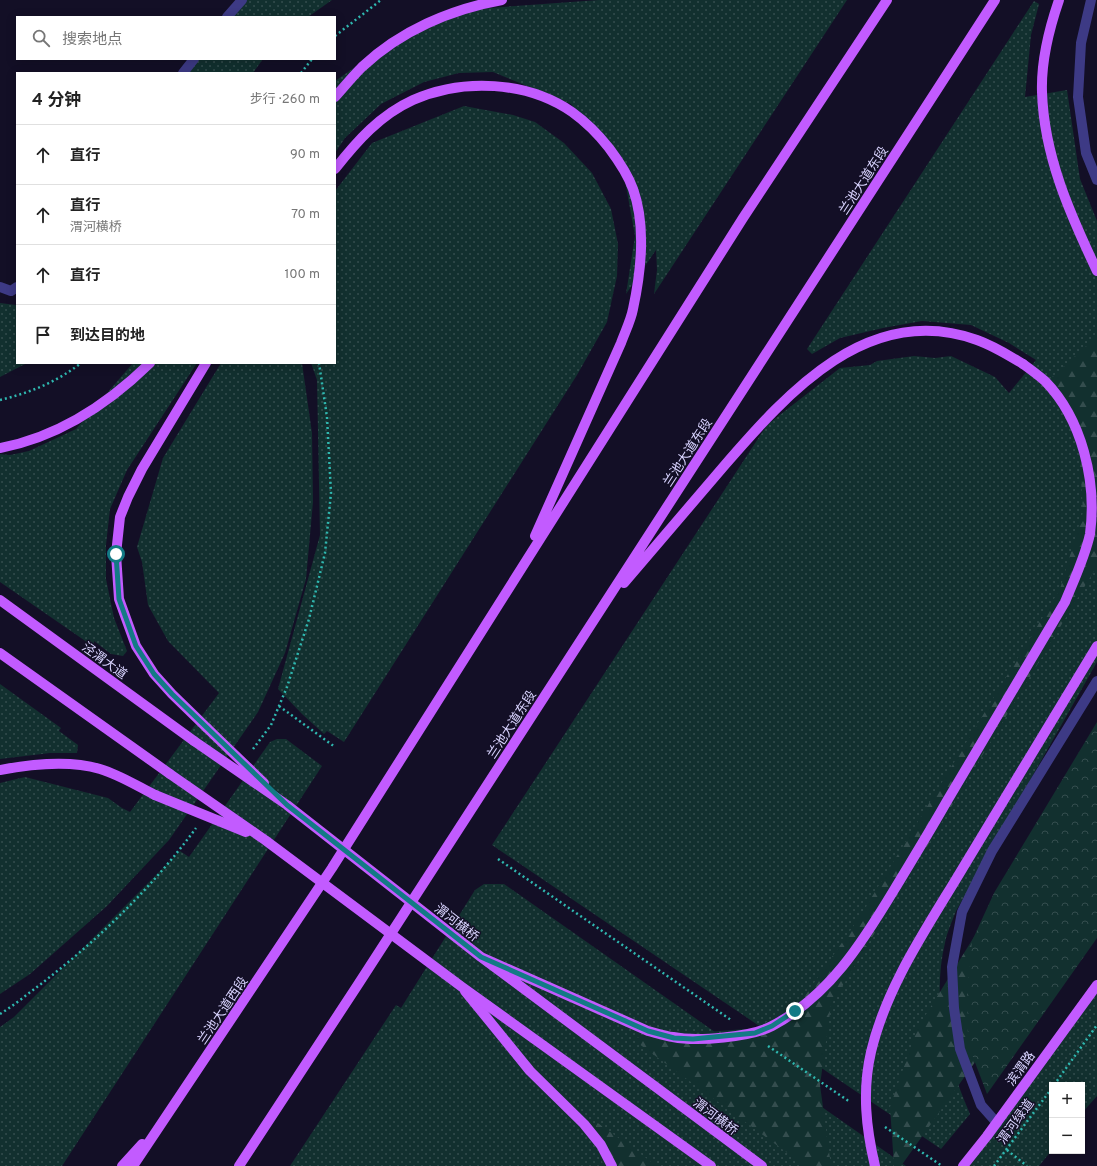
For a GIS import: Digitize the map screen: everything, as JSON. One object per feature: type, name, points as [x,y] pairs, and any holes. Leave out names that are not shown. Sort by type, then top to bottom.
[{"type":"main road","points":[[336,96],[362,68],[387,46],[420,26],[465,8],[502,0]]},
{"type":"main road","points":[[520,568],[743,218],[887,0]]},
{"type":"main road","name":"兰池大道东段","points":[[239,1166],[995,0]]},
{"type":"main road","points":[[1059,0],[1046,48],[1042,91],[1046,128],[1057,175],[1064,196],[1097,271]]},
{"type":"main road","points":[[336,168],[362,136],[397,109],[414,100],[449,89],[476,86],[500,86],[525,91],[571,111],[588,124],[614,155],[633,189],[639,215],[640,244],[639,273],[633,310],[621,343],[520,568]]},
{"type":"main road","points":[[481,957],[648,1031],[686,1039],[755,1033],[778,1022],[826,987],[849,961],[865,938],[1065,602],[1082,562],[1090,534],[1093,513],[1092,489],[1083,445],[1074,422],[1061,402],[1044,381],[1023,364],[997,348],[977,340],[950,333],[922,331],[898,334],[868,342],[840,356],[807,379],[768,415],[598,614]]},
{"type":"main road","points":[[0,448],[16,445],[77,420],[112,397],[149,364]]},
{"type":"main road","points":[[205,364],[142,469],[120,517],[116,554],[119,599],[136,646],[154,674],[172,694],[287,805]]},
{"type":"main road","name":"兰池大道西段","points":[[133,1166],[332,868],[520,568]]},
{"type":"main road","name":"泾渭大道","points":[[0,600],[194,741]]},
{"type":"main road","points":[[875,1166],[868,1134],[866,1087],[871,1052],[885,1006],[915,948],[1097,646]]},
{"type":"main road","points":[[0,653],[265,840],[462,987],[711,1166]]},
{"type":"main road","name":"渭河横桥","points":[[194,741],[287,805],[481,957],[762,1166]]},
{"type":"main road","points":[[0,770],[49,764],[79,765],[100,769],[128,780],[155,796],[265,840]]},
{"type":"main road","name":"滨渭路","points":[[963,1166],[997,1123],[1097,985]]},
{"type":"main road","points":[[462,987],[530,1071],[584,1124],[601,1145],[612,1166]]},
{"type":"main road","points":[[122,1166],[164,1119]]},
{"type":"street","points":[[228,16],[242,0]]},
{"type":"street","points":[[1092,0],[1081,43],[1078,97],[1086,153],[1097,180]]},
{"type":"street","points":[[184,72],[193,60]]},
{"type":"street","points":[[0,287],[12,291],[16,288]]},
{"type":"street","points":[[997,1123],[981,1105],[960,1049],[954,1008],[952,967],[962,912],[992,851],[1097,681]]},
{"type":"path","points":[[336,35],[381,0]]},
{"type":"path","points":[[302,72],[311,60]]},
{"type":"path","points":[[0,400],[19,396],[49,384],[79,364]]},
{"type":"path","points":[[252,750],[270,725],[287,687],[309,619],[326,553],[331,492],[327,417],[323,379],[319,364]]},
{"type":"path","points":[[279,706],[335,747]]},
{"type":"path","points":[[0,1014],[71,961],[132,903],[180,850],[198,825]]},
{"type":"path","points":[[498,859],[733,1022]]},
{"type":"path","points":[[1056,1082],[1097,1025]]},
{"type":"path","points":[[766,1044],[851,1103]]},
{"type":"path","name":"渭河绿道","points":[[994,1166],[1049,1092]]},
{"type":"path","points":[[883,1125],[942,1166]]},
{"type":"path","points":[[1007,1150],[1027,1166]]},
{"type":"green space","points":[[244,0],[332,0],[309,16],[230,16]]},
{"type":"green space","points":[[599,0],[847,0],[654,294],[657,270],[656,250],[626,294],[635,236],[624,175],[571,104],[493,72],[459,73],[424,82],[381,104],[345,138],[336,152],[336,80],[394,40],[461,10]]},
{"type":"green space","points":[[1034,1],[1039,4],[1031,35],[1025,97],[1067,90],[1080,179],[1097,221],[1097,662],[956,911],[947,935],[941,965],[941,1009],[948,1052],[954,1073],[970,1114],[941,1149],[492,845],[767,425],[840,368],[870,365],[877,361],[914,356],[935,358],[951,356],[995,377],[1009,393],[1036,360],[1009,343],[971,325],[922,321],[840,338],[812,354],[807,349]]},
{"type":"green space","points":[[197,60],[262,60],[254,72],[188,72]]},
{"type":"green space","points":[[464,106],[513,115],[535,122],[564,143],[592,173],[611,209],[618,244],[617,276],[607,322],[577,375],[344,742],[327,731],[324,734],[278,689],[320,535],[317,380],[311,364],[336,364],[336,190],[372,143]]},
{"type":"green space","points":[[0,303],[16,305],[16,364],[25,364],[0,377]]},
{"type":"green space","points":[[1094,339],[1097,346],[1097,566],[831,1005],[820,1085],[831,1166],[805,1166],[631,1038],[758,1028],[805,996],[859,918],[1060,589],[1083,512],[1079,445],[1050,379]]},
{"type":"green space","points":[[132,364],[196,364],[127,470],[110,509],[106,545],[106,579],[114,618],[127,651],[123,656],[111,654],[94,641],[94,647],[0,582],[0,454],[10,455],[29,451],[76,429]]},
{"type":"green space","points":[[220,364],[302,364],[312,433],[313,502],[306,579],[285,653],[258,712],[169,840],[107,906],[30,974],[0,994],[0,783],[25,777],[108,798],[130,812],[219,693],[168,641],[148,605],[142,562],[137,547],[163,458]]},
{"type":"green space","points":[[0,684],[61,728],[59,731],[78,745],[77,753],[50,753],[0,759]]},
{"type":"green space","points":[[1097,722],[1097,938],[987,1094],[968,1044],[967,991],[972,941],[994,893]]},
{"type":"green space","points":[[1097,738],[1097,891],[901,1166],[894,1166],[890,1107],[917,1029]]},
{"type":"green space","points":[[277,739],[286,739],[322,766],[62,1166],[0,1166],[0,1027],[14,1017],[180,851],[189,857],[270,742]]},
{"type":"green space","points":[[484,884],[504,884],[906,1166],[290,1166],[396,1005],[401,1008],[475,890]]},
{"type":"green space","points":[[1097,982],[1097,1096],[1085,1110],[1085,1082],[1049,1082],[1049,1154],[1039,1166],[967,1166]]},
{"type":"green space","points":[[595,1121],[657,1166],[603,1166]]},
{"type":"route","points":[[116,554],[119,599],[126,622],[136,646],[154,674],[172,694],[287,805],[481,957],[648,1031],[674,1038],[693,1039],[755,1033],[772,1026],[795,1011]]}]
